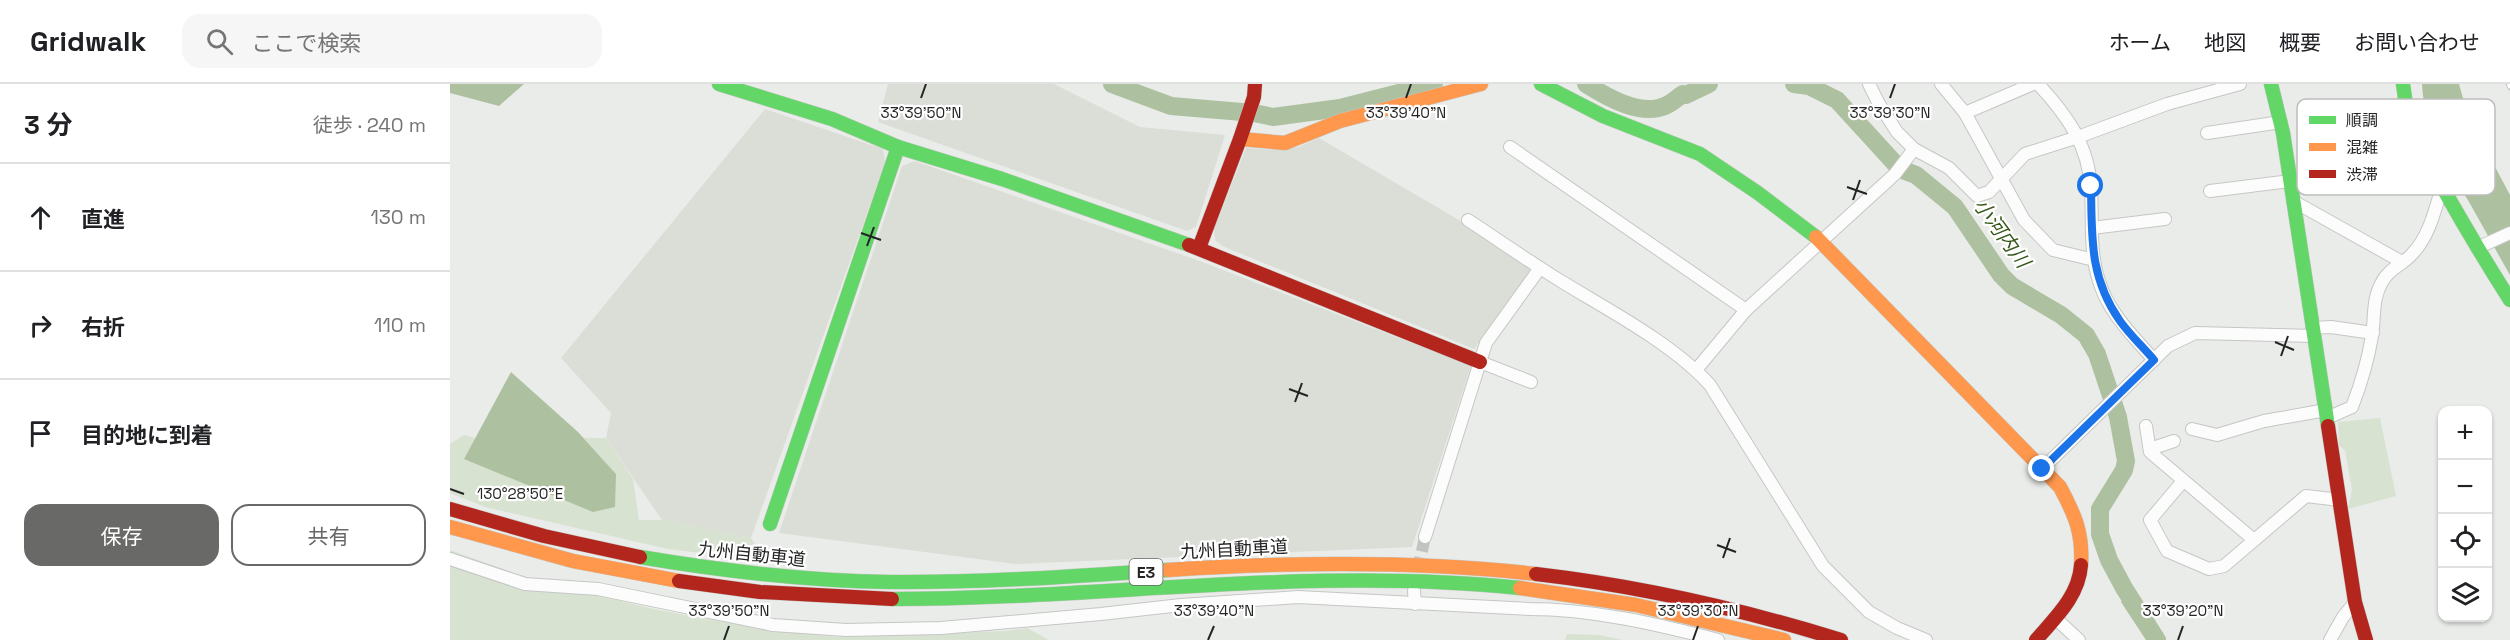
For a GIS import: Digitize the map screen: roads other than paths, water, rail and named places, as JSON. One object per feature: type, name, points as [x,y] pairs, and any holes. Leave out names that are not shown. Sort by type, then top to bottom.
[{"type":"main road","points":[[719,84],[832,119],[898,147],[1002,179],[1199,248],[1480,362]]},
{"type":"main road","points":[[1242,134],[1285,143],[1340,121],[1481,84]]},
{"type":"main road","points":[[1544,84],[1603,116],[1700,154],[1758,193],[1822,242],[2060,487],[2077,519],[2082,547],[2080,577],[2067,604],[2036,640]]},
{"type":"main road","points":[[2271,84],[2281,122],[2355,602],[2366,640]]},
{"type":"main road","points":[[2403,84],[2406,99]]},
{"type":"main road","points":[[1199,248],[1242,134],[1254,90]]},
{"type":"main road","points":[[770,524],[898,147]]},
{"type":"main road","points":[[2448,195],[2482,245],[2510,300]]},
{"type":"main road","name":"九州自動車道","points":[[450,509],[555,540],[634,556],[737,573],[830,580],[942,582],[1343,563],[1509,569],[1568,576],[1685,597],[1738,609],[1841,640]]},
{"type":"main road","name":"九州自動車道","points":[[450,527],[552,556],[683,583],[747,591],[834,597],[951,599],[1336,579],[1441,582],[1560,592],[1617,601],[1678,612],[1784,640]]},
{"type":"street","points":[[1869,84],[1879,104],[1912,151],[1949,168],[1977,196],[1989,192],[2025,154],[2167,104],[2240,84]]},
{"type":"street","points":[[1941,84],[1965,113],[2025,220],[2053,250],[2094,260]]},
{"type":"street","points":[[1965,113],[2032,84]]},
{"type":"street","points":[[2038,84],[2064,112],[2078,137],[2087,161],[2091,186],[2094,260],[2099,283],[2120,321],[2154,360]]},
{"type":"street","points":[[2206,133],[2281,122]]},
{"type":"street","points":[[1510,147],[1746,310]]},
{"type":"street","points":[[1696,370],[1746,310],[1895,174],[1912,151]]},
{"type":"street","points":[[2210,191],[2290,181]]},
{"type":"street","points":[[2192,429],[2217,435],[2264,421],[2327,414],[2352,407],[2359,389],[2373,333],[2373,312],[2378,290],[2388,272],[2411,255],[2421,242],[2433,218],[2440,195]]},
{"type":"street","points":[[2293,201],[2402,262]]},
{"type":"street","points":[[2092,228],[2165,219]]},
{"type":"street","points":[[1468,220],[1628,322],[1696,370],[1716,395],[1823,566],[1869,612],[1897,628],[1926,640]]},
{"type":"street","points":[[2482,245],[2510,233]]},
{"type":"street","points":[[1425,537],[1486,343],[1540,268]]},
{"type":"street","points":[[2042,469],[2168,346],[2195,333],[2313,332],[2331,327],[2373,333]]},
{"type":"street","points":[[1480,362],[1531,382]]},
{"type":"street","points":[[2146,426],[2150,452],[2254,540]]},
{"type":"street","points":[[2150,449],[2174,441]]},
{"type":"street","points":[[2183,481],[2150,520],[2167,551],[2209,569],[2224,566],[2306,496],[2340,500]]},
{"type":"street","points":[[450,559],[525,584],[598,589],[773,626],[846,630],[951,627],[1181,605],[1298,597],[1415,597],[1566,609],[1666,627],[1718,640]]},
{"type":"street","points":[[2330,640],[2355,602]]},
{"type":"street","points":[[2055,618],[2079,640]]},
{"type":"waterway","name":"小河内川","points":[[1112,84],[1171,106],[1254,113],[1273,117],[1340,108],[1434,84]]},
{"type":"waterway","name":"小河内川","points":[[1586,84],[1625,104],[1647,109],[1667,105],[1683,94],[1686,95],[1709,84]]},
{"type":"waterway","name":"小河内川","points":[[1794,84],[1809,86],[1837,100],[1900,169],[1916,175],[1955,207],[2001,275],[2012,286],[2061,315],[2086,335],[2097,354],[2118,417],[2126,461],[2124,470],[2100,509],[2100,534],[2109,560],[2124,588],[2157,640]]},
{"type":"tunnel","points":[[1418,569],[1425,537]]},
{"type":"railway","points":[[2508,84],[2510,88]]}]
